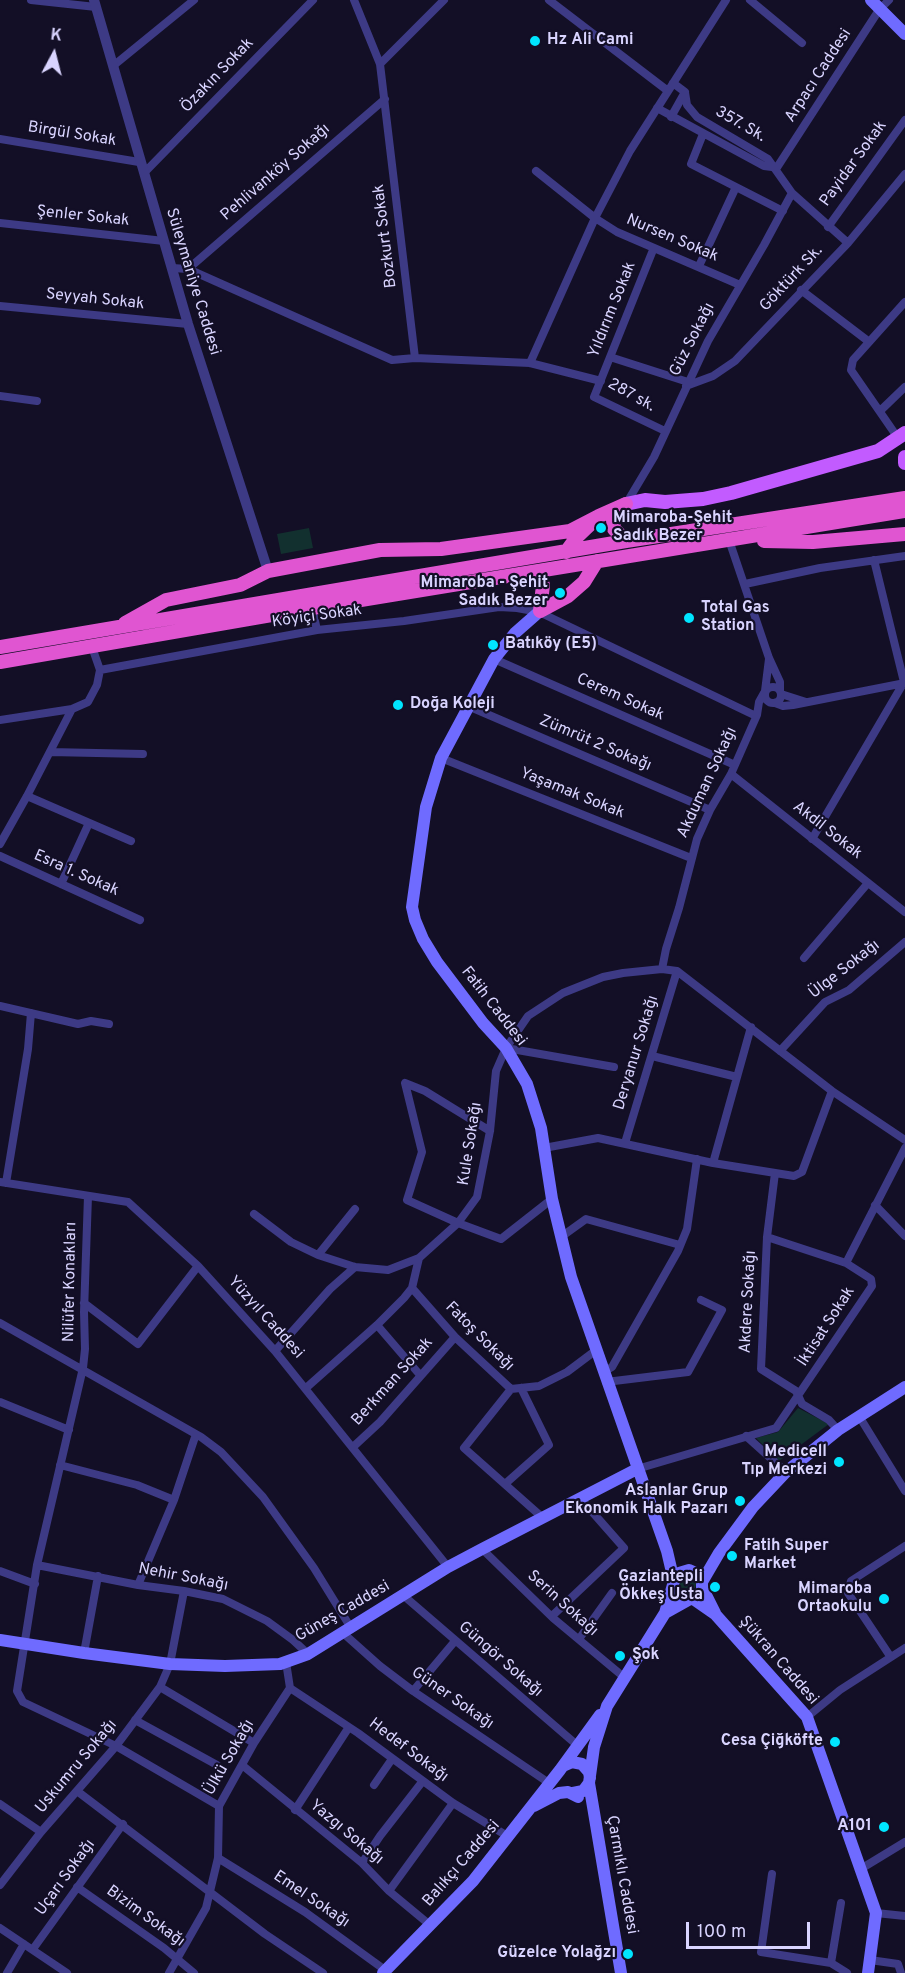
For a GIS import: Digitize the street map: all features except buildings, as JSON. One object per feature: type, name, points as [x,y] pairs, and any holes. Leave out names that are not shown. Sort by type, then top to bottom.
[{"type":"highway","points":[[0,647],[626,542],[905,498]]},
{"type":"highway","points":[[114,628],[166,600],[240,585],[268,571],[380,550],[441,549],[570,531],[626,504]]},
{"type":"highway","points":[[626,504],[615,514],[614,520],[614,529],[626,542]]},
{"type":"highway","points":[[0,662],[312,608],[905,511]]},
{"type":"highway","points":[[566,552],[577,537],[599,516]]},
{"type":"highway","points":[[729,540],[813,542],[905,534]]},
{"type":"highway","points":[[539,612],[568,596],[584,582],[597,561]]},
{"type":"highway","points":[[538,572],[543,585],[539,612]]},
{"type":"main road","points":[[875,5],[905,34]]},
{"type":"main road","points":[[626,504],[703,499],[731,493],[858,458],[878,451],[902,436]]},
{"type":"main road","points":[[905,457],[905,463]]},
{"type":"main road","name":"Fatih Caddesi","points":[[539,612],[515,633],[494,659],[441,758],[426,807],[412,907],[415,920],[437,962],[483,1023],[506,1048],[527,1084],[541,1128],[552,1199],[571,1277],[595,1351],[667,1551],[674,1584]]},
{"type":"main road","points":[[665,1613],[700,1592],[719,1553],[753,1507],[786,1472],[838,1430],[905,1387]]},
{"type":"main road","name":"Güneş Caddesi","points":[[0,1640],[170,1664],[225,1666],[280,1664],[308,1654],[448,1567],[637,1469]]},
{"type":"main road","points":[[667,1551],[698,1574],[715,1614]]},
{"type":"main road","points":[[665,1613],[679,1573],[691,1571],[719,1553]]},
{"type":"main road","points":[[674,1584],[678,1595],[690,1598],[715,1614]]},
{"type":"main road","name":"Çarmıklı Caddesi","points":[[621,1973],[589,1780],[594,1747],[607,1706],[665,1613]]},
{"type":"main road","name":"Şükran Caddesi","points":[[715,1614],[807,1717],[876,1913],[869,1967]]},
{"type":"main road","name":"Balıkçı Caddesi","points":[[384,1971],[473,1881],[509,1837],[607,1706]]},
{"type":"main road","points":[[528,1809],[547,1798],[570,1793],[583,1791],[589,1780],[589,1772],[582,1764],[572,1762],[561,1768],[558,1781],[570,1793],[581,1799],[594,1817]]},
{"type":"street","points":[[31,0],[95,4]]},
{"type":"street","points":[[113,66],[194,0]]},
{"type":"street","name":"Özakın Sokak","points":[[144,174],[313,0]]},
{"type":"street","name":"Bozkurt Sokak","points":[[354,0],[380,64],[415,358]]},
{"type":"street","points":[[380,64],[444,0]]},
{"type":"street","name":"357. Sk.","points":[[549,0],[670,87],[685,92],[687,105],[709,126],[768,159],[792,193],[848,243]]},
{"type":"street","points":[[530,363],[595,219],[630,151],[726,0]]},
{"type":"street","points":[[750,0],[802,43]]},
{"type":"street","name":"Arpacı Caddesi","points":[[774,168],[875,5],[889,0]]},
{"type":"street","name":"Süleymaniye Caddesi","points":[[95,4],[139,162],[188,324],[268,571]]},
{"type":"street","points":[[671,117],[685,92]]},
{"type":"street","name":"Pehlivanköy Sokağı","points":[[188,269],[385,99]]},
{"type":"street","name":"357. Sk.","points":[[657,108],[764,166],[774,168]]},
{"type":"street","name":"Payidar Sokak","points":[[828,226],[905,120]]},
{"type":"street","points":[[703,134],[691,164],[783,211]]},
{"type":"street","name":"Birgül Sokak","points":[[0,139],[139,162]]},
{"type":"street","name":"Nursen Sokak","points":[[536,171],[595,219],[617,232],[740,285]]},
{"type":"street","name":"Göktürk Sk.","points":[[687,384],[713,376],[735,361],[848,243],[905,174]]},
{"type":"street","points":[[699,266],[736,187]]},
{"type":"street","name":"Güz Sokağı","points":[[626,504],[654,457],[708,340],[792,193]]},
{"type":"street","name":"Şenler Sokak","points":[[0,222],[164,241]]},
{"type":"street","name":"Yıldırım Sokak","points":[[601,381],[653,249]]},
{"type":"street","points":[[172,268],[188,269],[392,360],[415,358],[530,363],[601,381]]},
{"type":"street","points":[[801,290],[868,341]]},
{"type":"street","points":[[902,436],[880,411],[851,370],[853,360],[868,341],[905,302]]},
{"type":"street","name":"Seyyah Sokak","points":[[0,306],[188,324]]},
{"type":"street","points":[[610,357],[687,384]]},
{"type":"street","name":"287 sk.","points":[[601,381],[594,397],[665,431]]},
{"type":"street","points":[[880,411],[905,387]]},
{"type":"street","points":[[0,396],[38,401]]},
{"type":"street","points":[[729,540],[769,658],[780,682],[780,699],[774,703]]},
{"type":"street","points":[[745,584],[820,568],[905,556]]},
{"type":"street","points":[[812,839],[905,683],[874,560]]},
{"type":"street","name":"Köyiçi Sokak","points":[[100,670],[317,630],[404,621],[499,607],[517,608],[539,612],[756,716]]},
{"type":"street","points":[[312,608],[317,630]]},
{"type":"street","points":[[0,720],[72,708],[88,702],[97,686],[100,670],[92,647]]},
{"type":"street","name":"Akduman Sokağı","points":[[662,969],[697,839],[710,810],[731,774],[756,716],[759,702],[765,692],[769,658]]},
{"type":"street","name":"Cerem Sokak","points":[[494,659],[735,765]]},
{"type":"street","points":[[806,702],[772,687],[765,692],[767,701],[783,706],[806,702],[905,683]]},
{"type":"street","name":"Akduman Sokağı","points":[[756,716],[774,703]]},
{"type":"street","name":"Zümrüt 2 Sokağı","points":[[468,706],[710,810]]},
{"type":"street","points":[[0,844],[72,708]]},
{"type":"street","points":[[50,752],[143,754]]},
{"type":"street","name":"Yaşamak Sokak","points":[[441,758],[691,858]]},
{"type":"street","name":"Akdil Sokak","points":[[731,774],[905,912]]},
{"type":"street","points":[[27,796],[131,841]]},
{"type":"street","points":[[62,884],[89,823]]},
{"type":"street","name":"Esra 1. Sokak","points":[[0,856],[140,920]]},
{"type":"street","points":[[804,958],[868,883]]},
{"type":"street","name":"Ülge Sokağı","points":[[780,1051],[825,1002],[849,990],[905,942]]},
{"type":"street","name":"Kule Sokağı","points":[[254,1214],[291,1242],[318,1255],[355,1267],[388,1270],[419,1258],[458,1223],[477,1197],[490,1131],[496,1071],[506,1048],[528,1016],[563,993],[603,977],[662,969],[677,971]]},
{"type":"street","points":[[677,971],[832,1091],[905,1140]]},
{"type":"street","name":"Deryanur Sokağı","points":[[625,1143],[677,971]]},
{"type":"street","points":[[0,1006],[78,1024],[91,1021],[109,1024]]},
{"type":"street","points":[[2,1184],[28,1049],[31,1013]]},
{"type":"street","points":[[714,1163],[751,1027]]},
{"type":"street","points":[[506,1048],[614,1067]]},
{"type":"street","points":[[652,1056],[737,1077]]},
{"type":"street","points":[[490,1131],[425,1092],[405,1083],[422,1152],[407,1200],[501,1239],[552,1199]]},
{"type":"street","points":[[544,1148],[598,1138],[714,1163],[795,1176],[802,1172],[832,1091]]},
{"type":"street","points":[[846,1263],[905,1148]]},
{"type":"street","points":[[605,1377],[687,1229],[697,1159]]},
{"type":"street","name":"Akdere Sokağı","points":[[775,1173],[767,1237],[761,1369],[796,1391],[802,1404],[829,1420],[838,1430]]},
{"type":"street","name":"Yüzyıl Caddesi","points":[[2,1184],[128,1202],[198,1266],[275,1350],[448,1567]]},
{"type":"street","name":"Nilüfer Konakları","points":[[88,1196],[84,1303],[86,1340],[69,1430],[37,1565],[26,1645],[17,1687],[18,1694],[23,1702],[116,1746],[219,1806]]},
{"type":"street","points":[[875,1206],[905,1236]]},
{"type":"street","points":[[318,1255],[355,1209]]},
{"type":"street","points":[[561,1237],[586,1219],[680,1245]]},
{"type":"street","name":"İktisat Sokak","points":[[637,1469],[776,1428],[872,1286],[871,1279],[846,1263],[767,1237]]},
{"type":"street","points":[[306,1388],[377,1325],[412,1288],[419,1258]]},
{"type":"street","points":[[84,1303],[138,1344],[198,1266]]},
{"type":"street","points":[[275,1350],[330,1289],[355,1267]]},
{"type":"street","name":"Fatoş Sokağı","points":[[412,1288],[455,1337],[511,1389],[538,1386],[567,1372],[595,1351]]},
{"type":"street","points":[[605,1377],[688,1372],[722,1310],[701,1300]]},
{"type":"street","name":"Güner Sokağı","points":[[0,1323],[196,1434],[221,1452],[262,1497],[314,1568],[347,1630],[380,1666],[549,1783]]},
{"type":"street","points":[[377,1325],[420,1375]]},
{"type":"street","name":"Berkman Sokak","points":[[353,1447],[380,1422],[455,1337]]},
{"type":"street","points":[[505,1484],[549,1445],[521,1388]]},
{"type":"street","points":[[511,1389],[464,1448],[543,1518]]},
{"type":"street","points":[[0,1402],[69,1430]]},
{"type":"street","points":[[859,1416],[905,1491]]},
{"type":"street","points":[[138,1585],[174,1500],[196,1434]]},
{"type":"street","points":[[746,1436],[786,1472]]},
{"type":"street","points":[[60,1465],[137,1485],[174,1500]]},
{"type":"street","points":[[552,1616],[624,1548],[580,1498]]},
{"type":"street","points":[[890,1656],[848,1593],[850,1581],[905,1546]]},
{"type":"street","name":"Serin Sokağı","points":[[482,1549],[552,1616],[625,1678]]},
{"type":"street","name":"Nehir Sokağı","points":[[37,1565],[223,1599],[267,1621],[308,1654]]},
{"type":"street","points":[[0,1571],[35,1584]]},
{"type":"street","points":[[84,1653],[98,1576]]},
{"type":"street","name":"Uskumru Sokağı","points":[[0,1885],[41,1832],[116,1746],[160,1687],[170,1664],[184,1591]]},
{"type":"street","points":[[579,1639],[612,1593]]},
{"type":"street","name":"Güngör Sokağı","points":[[404,1596],[577,1745]]},
{"type":"street","points":[[413,1691],[455,1641]]},
{"type":"street","points":[[807,1717],[840,1690],[905,1648]]},
{"type":"street","points":[[285,1662],[291,1688]]},
{"type":"street","points":[[160,1687],[254,1743]]},
{"type":"street","name":"Hedef Sokağı","points":[[291,1688],[349,1727],[422,1782],[509,1837]]},
{"type":"street","name":"Ülkü Sokağı","points":[[169,1973],[206,1908],[218,1858],[219,1806],[254,1743],[291,1688]]},
{"type":"street","points":[[135,1720],[217,1765]]},
{"type":"street","points":[[295,1810],[349,1727]]},
{"type":"street","points":[[374,1785],[392,1759]]},
{"type":"street","name":"Yazgı Sokağı","points":[[242,1766],[362,1863],[389,1891],[430,1925]]},
{"type":"street","points":[[362,1863],[422,1782]]},
{"type":"street","points":[[77,1791],[265,1934],[323,1973]]},
{"type":"street","points":[[389,1891],[453,1803]]},
{"type":"street","points":[[0,1804],[41,1832]]},
{"type":"street","name":"Uçarı Sokağı","points":[[33,1950],[123,1824]]},
{"type":"street","points":[[859,1870],[905,1842]]},
{"type":"street","name":"Emel Sokağı","points":[[218,1858],[305,1912],[384,1971]]},
{"type":"street","points":[[772,1874],[761,1952],[831,1962],[847,1973]]},
{"type":"street","name":"Bizim Sokağı","points":[[77,1887],[178,1959],[194,1973]]},
{"type":"street","points":[[831,1962],[841,1903]]},
{"type":"street","points":[[876,1913],[905,1916]]},
{"type":"street","points":[[0,1928],[67,1973]]},
{"type":"street","points":[[7,1973],[24,1944]]},
{"type":"street","points":[[869,1967],[898,1964],[901,1973]]},
{"type":"green space","points":[[309,528],[313,548],[281,554],[277,534]]},
{"type":"green space","points":[[798,1408],[829,1424],[779,1461],[756,1438],[778,1432]]},
{"type":"green space","points":[[685,1576],[691,1576],[696,1584],[694,1590],[685,1592],[680,1587],[680,1581]]},
{"type":"place","name":"Hz Ali Cami","points":[[535,41]]},
{"type":"place","name":"Mimaroba-Şehit Sadık Bezer","points":[[601,528]]},
{"type":"place","name":"Mimaroba - Şehit Sadık Bezer","points":[[560,593]]},
{"type":"place","name":"Total Gas Station","points":[[689,618]]},
{"type":"place","name":"Batıköy (E5)","points":[[493,645]]},
{"type":"place","name":"Doğa Koleji","points":[[398,705]]},
{"type":"place","name":"Medicell Tıp Merkezi","points":[[839,1462]]},
{"type":"place","name":"Aslanlar Grup Ekonomik Halk Pazarı","points":[[740,1501]]},
{"type":"place","name":"Fatih Super Market","points":[[732,1556]]},
{"type":"place","name":"Gaziantepli Ökkeş Usta","points":[[715,1587]]},
{"type":"place","name":"Mimaroba Ortaokulu","points":[[884,1599]]},
{"type":"place","name":"Şok","points":[[620,1656]]},
{"type":"place","name":"Cesa Çiğköfte","points":[[835,1742]]},
{"type":"place","name":"A101","points":[[884,1827]]},
{"type":"place","name":"Güzelce Yolağzı","points":[[628,1954]]}]
